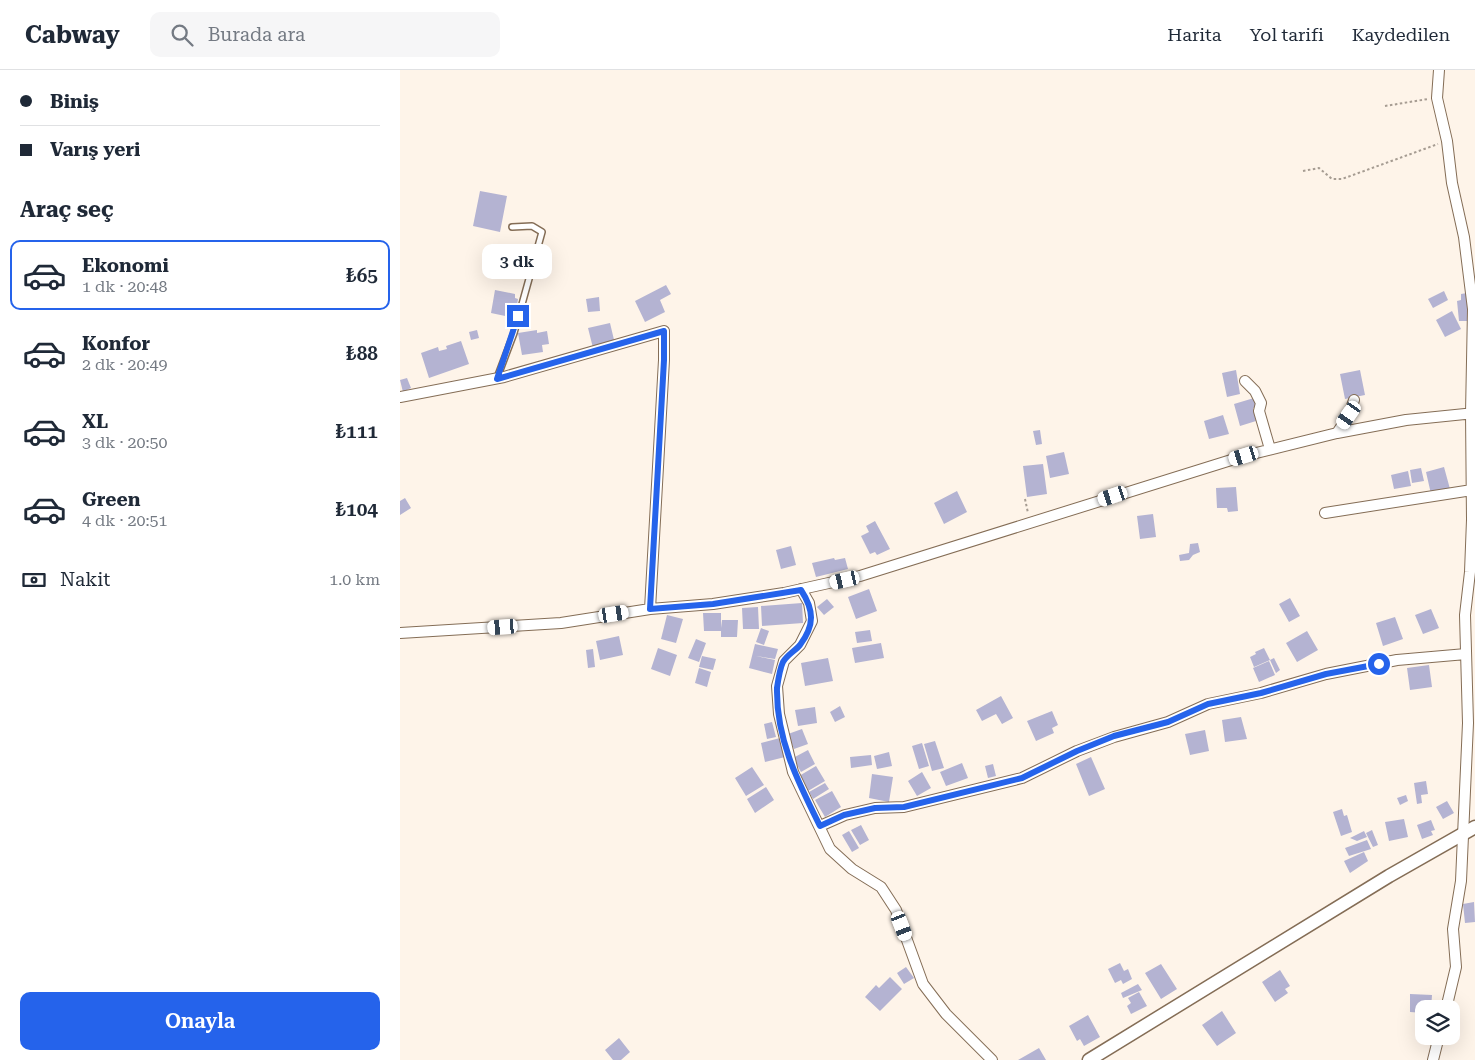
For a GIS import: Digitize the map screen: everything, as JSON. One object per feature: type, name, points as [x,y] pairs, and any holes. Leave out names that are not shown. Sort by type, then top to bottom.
[{"type":"street","points":[[1439,70],[1437,98],[1447,141],[1452,183],[1464,237],[1474,309],[1470,572],[1466,616],[1468,723],[1460,881],[1453,928],[1456,967],[1448,1000]]},
{"type":"street","points":[[400,397],[497,379],[664,331],[650,609]]},
{"type":"street","points":[[1245,381],[1255,391],[1261,403],[1259,410],[1270,449]]},
{"type":"street","points":[[1337,432],[1349,415],[1354,400]]},
{"type":"street","points":[[400,633],[561,623],[650,609],[713,604],[801,590],[860,576],[1270,449],[1337,432],[1406,420],[1473,413]]},
{"type":"street","points":[[1325,513],[1472,490]]},
{"type":"street","points":[[801,590],[809,603],[812,621],[800,645],[784,661],[777,686],[779,714],[793,772],[830,849],[852,869],[881,887],[896,910],[923,984],[946,1014],[992,1060]]},
{"type":"street","points":[[820,826],[844,815],[875,808],[904,807],[1022,778],[1077,751],[1114,736],[1168,722],[1208,704],[1261,693],[1343,671],[1397,660],[1466,654]]},
{"type":"street","points":[[1089,1060],[1389,876],[1475,827]]},
{"type":"street","points":[[1433,1060],[1437,1045]]},
{"type":"lane","points":[[497,379],[514,333],[542,232],[532,226],[512,227]]},
{"type":"path","points":[[1385,106],[1437,98]]},
{"type":"path","points":[[1303,171],[1318,168],[1332,179],[1342,179],[1447,141]]},
{"type":"path","points":[[1026,498],[1030,522]]},
{"type":"building","points":[[480,191],[507,196],[500,232],[473,226]]},
{"type":"building","points":[[666,285],[671,294],[660,300],[665,312],[645,322],[635,301]]},
{"type":"building","points":[[495,290],[515,294],[515,298],[518,299],[515,318],[491,313]]},
{"type":"building","points":[[1444,291],[1448,300],[1433,308],[1428,299]]},
{"type":"building","points":[[1467,293],[1469,321],[1459,321],[1457,301],[1461,300],[1461,294]]},
{"type":"building","points":[[599,297],[600,311],[588,312],[586,299]]},
{"type":"building","points":[[1452,311],[1461,329],[1445,337],[1436,320]]},
{"type":"building","points":[[610,323],[615,344],[593,348],[588,328]]},
{"type":"building","points":[[477,330],[479,338],[471,340],[469,332]]},
{"type":"building","points":[[537,330],[537,333],[547,331],[549,344],[542,345],[543,352],[522,355],[518,333]]},
{"type":"building","points":[[461,341],[469,364],[429,378],[421,353],[438,347],[439,351],[447,349],[446,346]]},
{"type":"building","points":[[1236,370],[1240,394],[1227,397],[1222,373]]},
{"type":"building","points":[[1360,370],[1365,395],[1345,399],[1340,374]]},
{"type":"building","points":[[407,378],[411,388],[403,392],[400,380]]},
{"type":"building","points":[[1254,398],[1257,407],[1253,408],[1256,421],[1240,426],[1234,404]]},
{"type":"building","points":[[1223,415],[1229,434],[1209,439],[1204,421]]},
{"type":"building","points":[[1040,430],[1042,444],[1036,445],[1033,431]]},
{"type":"building","points":[[1064,452],[1069,474],[1050,478],[1046,456]]},
{"type":"building","points":[[1043,464],[1047,494],[1027,497],[1023,466]]},
{"type":"building","points":[[1444,467],[1450,489],[1431,494],[1426,472]]},
{"type":"building","points":[[1421,468],[1424,481],[1412,483],[1410,470]]},
{"type":"building","points":[[1408,471],[1411,486],[1394,489],[1391,475]]},
{"type":"building","points":[[1236,487],[1238,511],[1228,512],[1227,508],[1217,508],[1216,488]]},
{"type":"building","points":[[957,491],[967,512],[944,524],[934,503]]},
{"type":"building","points":[[405,498],[411,508],[400,515],[400,501]]},
{"type":"building","points":[[1153,514],[1156,537],[1140,539],[1137,516]]},
{"type":"building","points":[[875,521],[890,549],[877,555],[875,552],[870,554],[861,536],[869,532],[866,526]]},
{"type":"building","points":[[1198,543],[1200,552],[1193,555],[1189,560],[1180,561],[1179,555],[1189,553],[1190,544]]},
{"type":"building","points":[[791,546],[796,565],[781,569],[776,550]]},
{"type":"building","points":[[834,558],[835,560],[845,558],[848,569],[816,577],[812,563]]},
{"type":"building","points":[[869,589],[877,611],[856,619],[848,597]]},
{"type":"building","points":[[1290,598],[1300,616],[1289,622],[1279,604]]},
{"type":"building","points":[[827,599],[834,607],[824,615],[817,607]]},
{"type":"building","points":[[802,603],[803,623],[762,626],[761,606]]},
{"type":"building","points":[[758,607],[759,629],[743,629],[742,608]]},
{"type":"building","points":[[1431,609],[1439,628],[1423,634],[1415,615]]},
{"type":"building","points":[[703,613],[721,613],[721,628],[722,620],[738,620],[737,637],[721,637],[721,631],[704,631]]},
{"type":"building","points":[[667,615],[683,619],[676,643],[661,639]]},
{"type":"building","points":[[1395,617],[1403,639],[1383,646],[1376,623]]},
{"type":"building","points":[[761,628],[769,631],[764,645],[756,642]]},
{"type":"building","points":[[870,630],[872,641],[857,643],[855,632]]},
{"type":"building","points":[[1307,631],[1318,650],[1297,662],[1286,643]]},
{"type":"building","points":[[619,636],[623,655],[600,660],[596,641]]},
{"type":"building","points":[[696,639],[706,643],[699,662],[688,658]]},
{"type":"building","points":[[881,643],[884,658],[855,663],[852,648]]},
{"type":"building","points":[[755,644],[778,649],[775,659],[756,656],[775,660],[772,674],[749,668]]},
{"type":"building","points":[[658,648],[677,655],[670,676],[651,669]]},
{"type":"building","points":[[1264,648],[1270,660],[1254,667],[1250,657],[1256,654],[1255,652]]},
{"type":"building","points":[[593,649],[595,667],[588,668],[586,650]]},
{"type":"building","points":[[702,656],[716,659],[713,670],[699,667]]},
{"type":"building","points":[[828,658],[833,681],[805,686],[801,663]]},
{"type":"building","points":[[1274,658],[1280,670],[1276,673],[1270,660]]},
{"type":"building","points":[[1269,661],[1275,675],[1259,682],[1253,668]]},
{"type":"building","points":[[1429,665],[1432,687],[1410,690],[1407,668]]},
{"type":"building","points":[[699,668],[711,672],[707,687],[695,683]]},
{"type":"building","points":[[1001,696],[1013,718],[1002,724],[996,714],[982,721],[976,710]]},
{"type":"building","points":[[840,706],[845,717],[835,722],[830,712]]},
{"type":"building","points":[[815,707],[817,723],[798,726],[795,710]]},
{"type":"building","points":[[1052,711],[1058,725],[1052,728],[1054,733],[1036,741],[1027,721]]},
{"type":"building","points":[[1241,717],[1247,739],[1225,742],[1222,720]]},
{"type":"building","points":[[772,722],[776,737],[767,739],[764,724]]},
{"type":"building","points":[[802,729],[808,744],[794,749],[788,734]]},
{"type":"building","points":[[1205,730],[1209,751],[1190,755],[1185,734]]},
{"type":"building","points":[[780,738],[785,757],[765,762],[761,743]]},
{"type":"building","points":[[935,741],[944,768],[932,771],[924,744]]},
{"type":"building","points":[[922,743],[929,766],[919,769],[912,746]]},
{"type":"building","points":[[808,750],[815,764],[801,772],[793,758]]},
{"type":"building","points":[[889,752],[892,766],[877,769],[874,756]]},
{"type":"building","points":[[871,755],[872,765],[851,768],[850,757]]},
{"type":"building","points":[[1091,757],[1105,789],[1089,796],[1076,764]]},
{"type":"building","points":[[962,763],[968,778],[946,786],[940,772]]},
{"type":"building","points":[[993,764],[996,776],[988,778],[985,766]]},
{"type":"building","points":[[816,766],[825,781],[808,791],[799,776]]},
{"type":"building","points":[[752,767],[764,785],[746,796],[735,778]]},
{"type":"building","points":[[922,772],[931,788],[917,796],[908,781]]},
{"type":"building","points":[[872,774],[893,777],[889,802],[869,798]]},
{"type":"building","points":[[1426,781],[1428,794],[1421,795],[1422,803],[1417,804],[1414,783]]},
{"type":"building","points":[[825,783],[829,789],[813,799],[809,792]]},
{"type":"building","points":[[766,787],[774,800],[755,813],[747,799]]},
{"type":"building","points":[[832,791],[841,807],[825,817],[815,800]]},
{"type":"building","points":[[1406,795],[1408,801],[1400,805],[1397,798]]},
{"type":"building","points":[[1447,801],[1454,813],[1443,819],[1436,807]]},
{"type":"building","points":[[1342,809],[1344,816],[1347,815],[1352,832],[1341,836],[1333,812]]},
{"type":"building","points":[[1404,819],[1408,837],[1389,841],[1385,822]]},
{"type":"building","points":[[1431,820],[1435,830],[1431,831],[1433,835],[1422,839],[1417,825]]},
{"type":"building","points":[[861,825],[869,840],[860,845],[851,830]]},
{"type":"building","points":[[1372,830],[1378,845],[1373,847],[1366,833]]},
{"type":"building","points":[[849,831],[859,848],[852,852],[842,835]]},
{"type":"building","points":[[1364,831],[1367,837],[1357,841],[1350,838]]},
{"type":"building","points":[[1367,840],[1371,849],[1349,856],[1345,848]]},
{"type":"building","points":[[1364,852],[1368,861],[1350,873],[1344,861]]},
{"type":"building","points":[[1474,902],[1475,922],[1465,923],[1463,904]]},
{"type":"building","points":[[1120,963],[1124,971],[1128,969],[1132,979],[1123,984],[1121,980],[1115,983],[1108,969]]},
{"type":"building","points":[[1161,964],[1177,989],[1161,999],[1145,973]]},
{"type":"building","points":[[906,967],[914,978],[904,984],[897,973]]},
{"type":"building","points":[[1280,970],[1290,986],[1285,989],[1288,993],[1275,1002],[1262,982]]},
{"type":"building","points":[[890,977],[902,989],[880,1011],[865,997],[876,985],[879,988]]},
{"type":"building","points":[[1138,984],[1142,990],[1123,998],[1121,993]]},
{"type":"building","points":[[1139,992],[1147,1006],[1131,1014],[1127,1006],[1131,1003],[1128,998]]},
{"type":"building","points":[[1410,994],[1432,995],[1432,1000],[1415,1000],[1415,1012],[1410,1012]]},
{"type":"building","points":[[1222,1011],[1236,1033],[1217,1046],[1202,1025]]},
{"type":"building","points":[[1088,1015],[1100,1037],[1084,1046],[1080,1039],[1077,1041],[1069,1026]]},
{"type":"building","points":[[619,1038],[630,1052],[621,1060],[613,1060],[605,1050]]},
{"type":"building","points":[[1039,1048],[1046,1060],[1018,1060]]},
{"type":"route","points":[[518,316],[514,333],[497,379],[664,331],[650,609],[713,604],[801,590],[809,603],[812,621],[800,645],[784,661],[777,686],[779,714],[793,772],[820,826],[844,815],[875,808],[904,807],[1022,778],[1077,751],[1114,736],[1168,722],[1208,704],[1261,693],[1326,674],[1379,664]]}]
